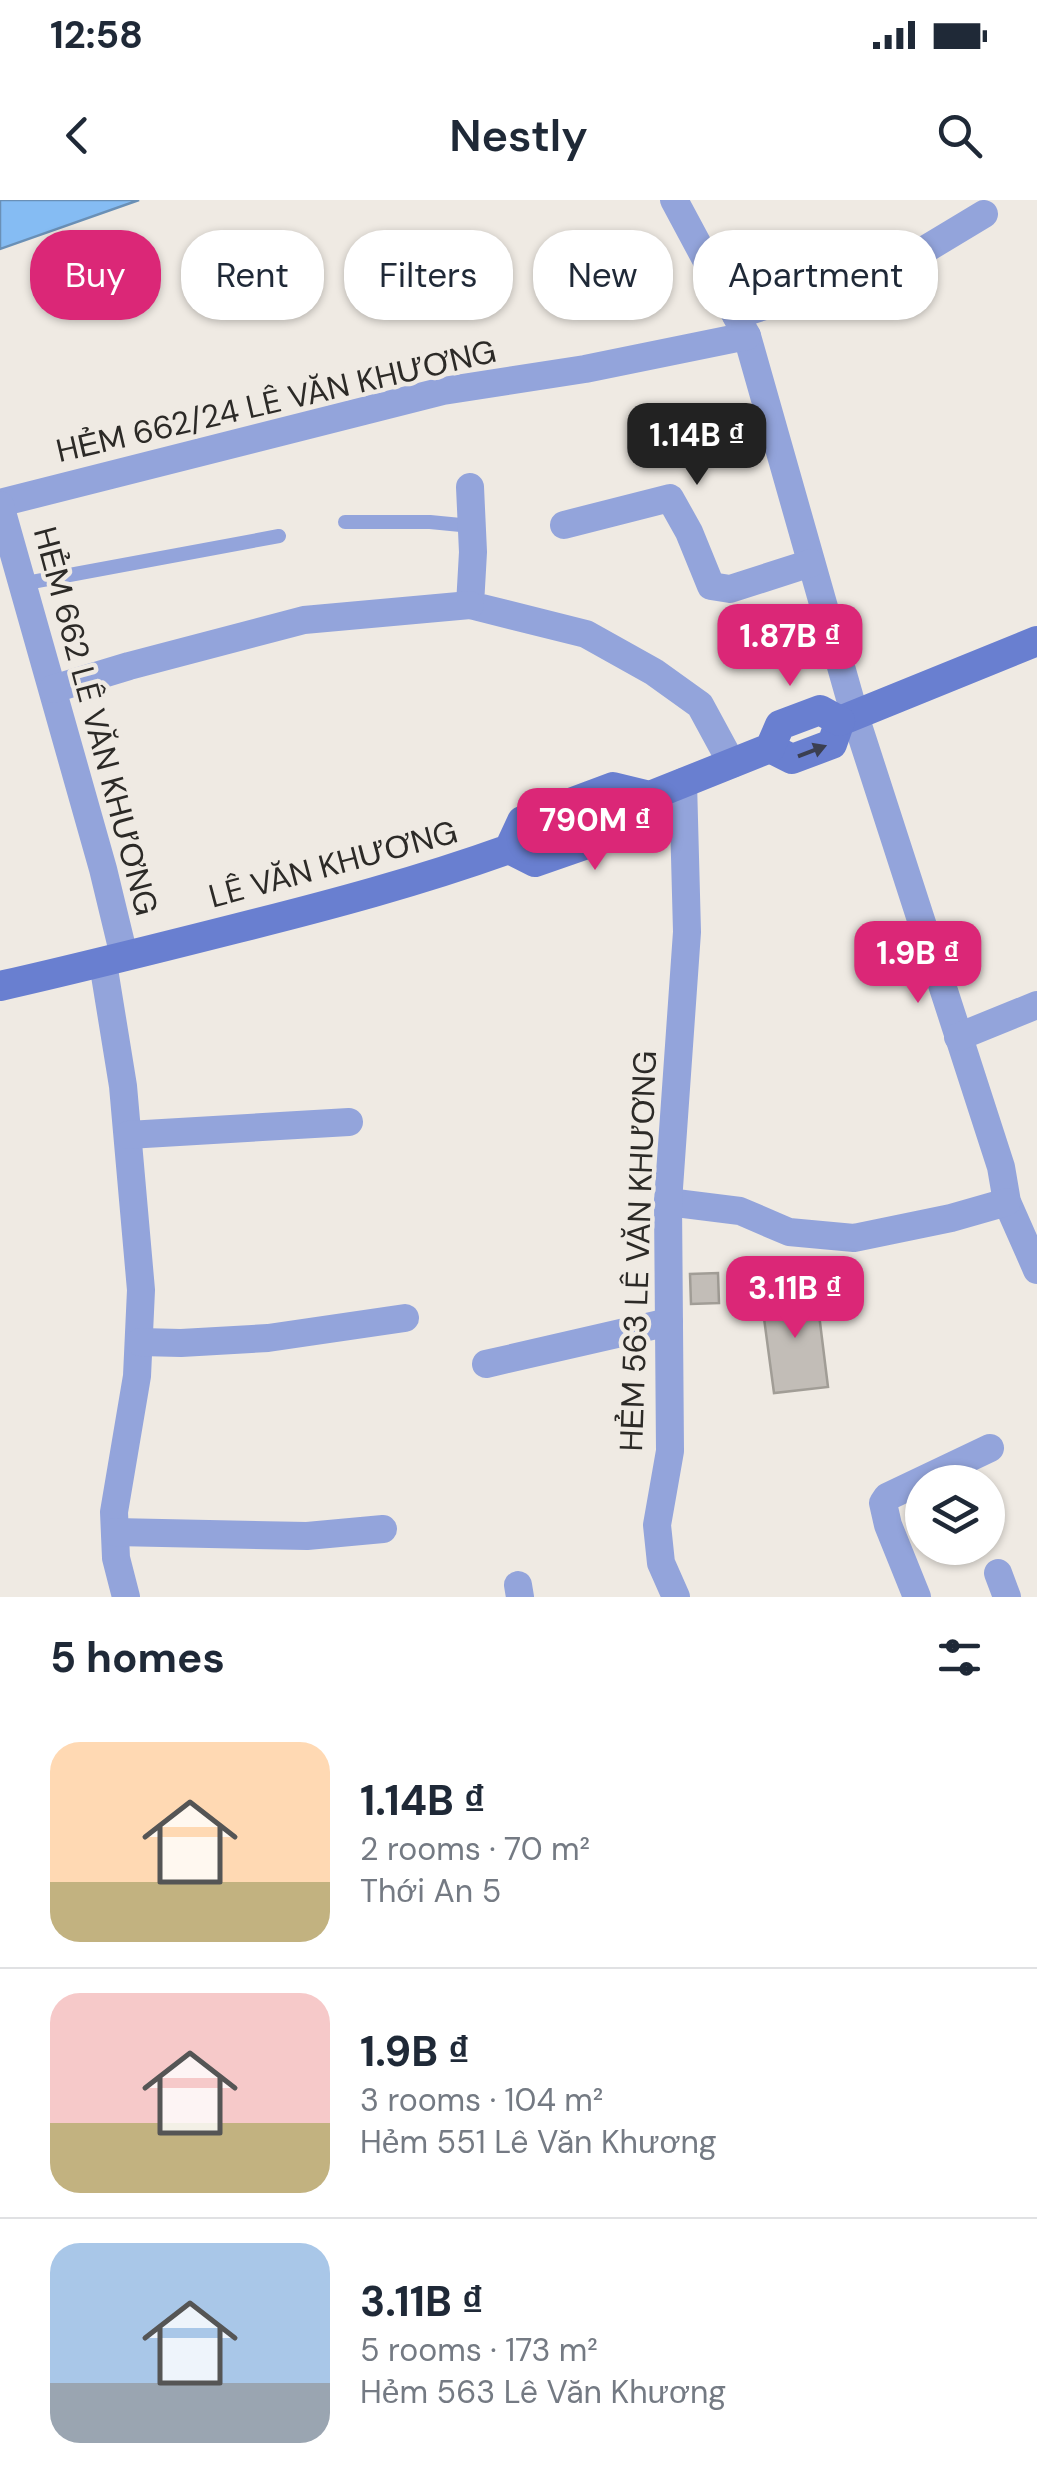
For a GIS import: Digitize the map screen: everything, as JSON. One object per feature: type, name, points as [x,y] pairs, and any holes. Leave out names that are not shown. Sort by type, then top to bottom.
[{"type":"main road","points":[[847,718],[1037,641]]},
{"type":"main road","name":"LÊ VĂN KHƯƠNG","points":[[0,986],[389,890],[510,850],[522,821],[613,787],[650,796],[770,748],[792,759],[832,744],[847,718]]},
{"type":"main road","points":[[510,850],[534,862],[630,829],[650,796]]},
{"type":"street","points":[[674,200],[741,326],[810,563],[847,718],[1001,1167],[1007,1202],[1037,1270]]},
{"type":"street","name":"HẺM 662/24 LÊ VĂN KHƯƠNG","points":[[0,504],[443,391],[585,369],[741,326],[901,264],[984,214]]},
{"type":"street","points":[[470,487],[470,605]]},
{"type":"street","points":[[564,525],[670,498],[711,586],[730,589],[810,563]]},
{"type":"street","name":"HẺM 662 LÊ VĂN KHƯƠNG","points":[[0,504],[104,869],[142,1290],[137,1376],[114,1512],[116,1558],[126,1597]]},
{"type":"street","points":[[52,690],[304,620],[470,605],[586,634],[654,672],[700,705],[732,764]]},
{"type":"street","name":"HẺM 563 LÊ VĂN KHƯƠNG","points":[[676,1597],[660,1563],[657,1524],[670,1451],[668,1202],[687,932],[683,782]]},
{"type":"street","points":[[958,1037],[1037,1006]]},
{"type":"street","points":[[128,1134],[348,1122]]},
{"type":"street","points":[[668,1202],[740,1211],[789,1232],[854,1238],[1007,1202]]},
{"type":"street","points":[[140,1342],[268,1338],[405,1318]]},
{"type":"street","points":[[486,1364],[669,1322]]},
{"type":"street","points":[[917,1597],[883,1503],[888,1497],[990,1448]]},
{"type":"street","points":[[115,1532],[307,1536],[384,1528]]},
{"type":"lane","points":[[345,522],[471,526]]},
{"type":"lane","points":[[21,584],[279,536]]},
{"type":"water","points":[[0,200],[139,200],[54,230],[30,230],[30,238],[0,249]]},
{"type":"building","points":[[718,1273],[719,1303],[691,1304],[690,1274]]},
{"type":"building","points":[[816,1290],[828,1387],[774,1393],[761,1296]]}]
